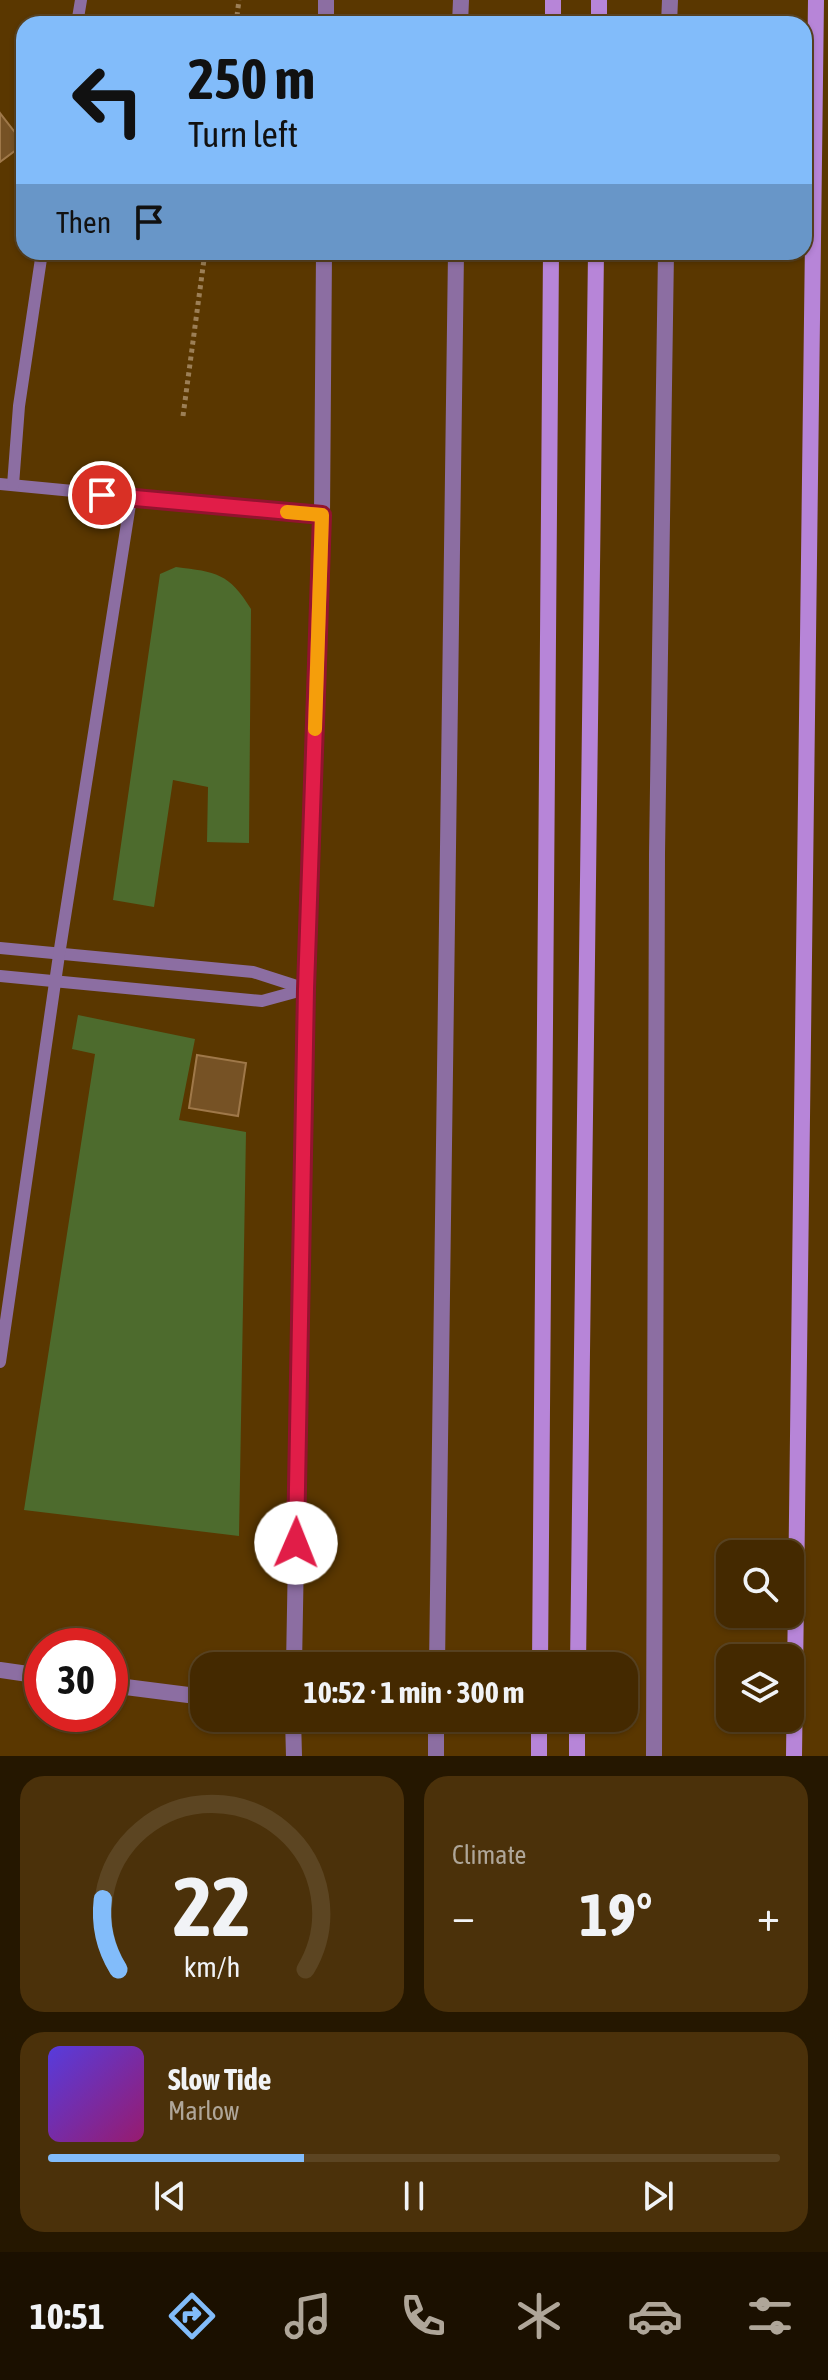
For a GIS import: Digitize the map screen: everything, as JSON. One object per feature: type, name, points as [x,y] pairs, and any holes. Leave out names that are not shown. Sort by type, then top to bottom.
[{"type":"street","points":[[794,1756],[821,214],[816,0]]},
{"type":"street","points":[[294,1652],[306,989],[322,515],[324,260]]},
{"type":"street","points":[[437,1652],[456,260]]},
{"type":"street","points":[[540,1652],[551,260]]},
{"type":"street","points":[[578,1652],[596,260]]},
{"type":"street","points":[[654,1756],[657,854],[666,260]]},
{"type":"street","points":[[0,1670],[24,1673]]},
{"type":"street","points":[[128,1687],[190,1695]]},
{"type":"street","points":[[293,1732],[294,1756]]},
{"type":"street","points":[[436,1732],[436,1756]]},
{"type":"street","points":[[539,1732],[539,1756]]},
{"type":"street","points":[[577,1732],[577,1756]]},
{"type":"lane","points":[[41,260],[6,485],[322,515]]},
{"type":"lane","points":[[0,1362],[59,955],[131,498]]},
{"type":"lane","points":[[0,948],[253,972],[306,989]]},
{"type":"lane","points":[[0,976],[55,984],[262,1001],[306,989]]},
{"type":"path","points":[[183,416],[204,260]]},
{"type":"green space","points":[[176,567],[220,576],[236,588],[251,609],[249,843],[207,842],[208,787],[173,780],[154,907],[113,900],[160,574]]},
{"type":"green space","points":[[78,1015],[195,1039],[179,1120],[246,1132],[239,1536],[24,1510],[95,1054],[72,1049]]},
{"type":"building","points":[[0,113],[16,134],[16,150],[0,162]]},
{"type":"building","points":[[197,1055],[246,1063],[238,1116],[189,1108]]},
{"type":"slow traffic","points":[[287,512],[322,515],[315,729]]},
{"type":"route","points":[[102,495],[322,515],[306,989],[296,1543]]}]
